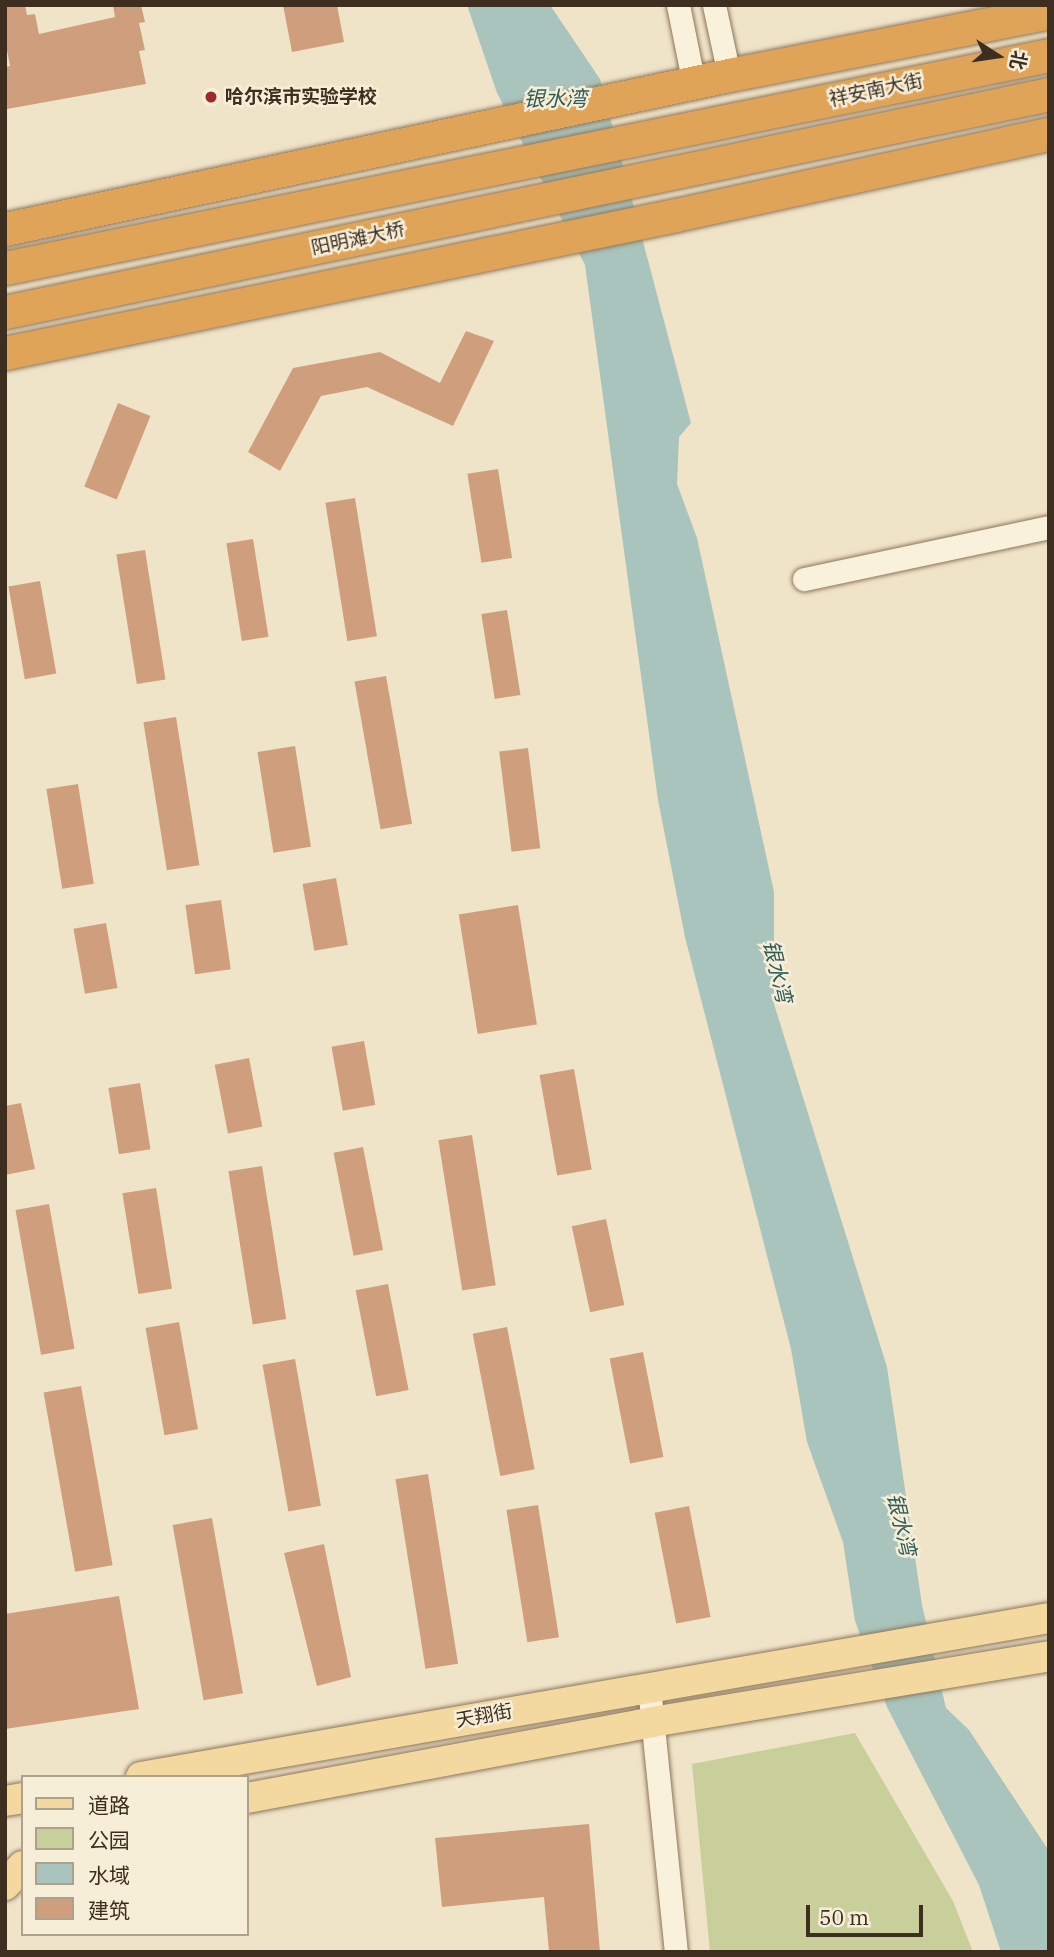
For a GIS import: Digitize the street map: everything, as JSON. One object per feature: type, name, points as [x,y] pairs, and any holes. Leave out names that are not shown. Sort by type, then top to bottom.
[{"type":"highway","points":[[5,268],[472,149],[729,75],[1049,12]]},
{"type":"highway","points":[[991,67],[1049,42]]},
{"type":"highway","points":[[628,103],[716,93],[935,43],[941,46],[945,54],[943,63],[906,84]]},
{"type":"highway","name":"祥安南大街","points":[[472,149],[704,125],[1049,55]]},
{"type":"highway","name":"祥安南大街","points":[[711,165],[1049,94]]},
{"type":"highway","points":[[969,111],[1049,109]]},
{"type":"highway","points":[[5,353],[676,215],[1049,134]]},
{"type":"highway","points":[[5,229],[472,149]]},
{"type":"highway","points":[[5,240],[472,149]]},
{"type":"highway","name":"阳明滩大桥","points":[[5,312],[711,165]]},
{"type":"main road","name":"天翔街","points":[[152,1775],[1049,1618]]},
{"type":"main road","name":"天翔街","points":[[248,1798],[652,1722],[1049,1656]]},
{"type":"main road","points":[[5,1885],[21,1868]]},
{"type":"street","points":[[678,5],[694,84]]},
{"type":"street","points":[[714,5],[729,75]]},
{"type":"street","points":[[804,579],[1049,527]]},
{"type":"street","points":[[649,1687],[676,1952]]},
{"type":"green space","points":[[855,1733],[953,1901],[973,1952],[710,1952],[692,1764]]},
{"type":"water","name":"银水湾","points":[[467,5],[550,5],[600,79],[691,423],[679,437],[677,484],[697,538],[774,892],[774,1004],[887,1367],[922,1605],[946,1708],[969,1730],[1049,1851],[1049,1952],[1001,1952],[979,1885],[887,1707],[855,1621],[843,1542],[807,1442],[791,1349],[685,937],[658,800],[585,265],[497,93]]},
{"type":"building","points":[[5,5],[25,5],[27,15],[35,14],[39,34],[115,17],[113,5],[141,5],[145,22],[139,23],[145,50],[139,51],[146,84],[7,109],[5,67],[10,66],[5,40]]},
{"type":"building","points":[[283,5],[337,5],[344,42],[292,52]]},
{"type":"building","points":[[466,331],[494,341],[453,426],[367,387],[321,396],[280,471],[248,452],[293,368],[380,352],[440,383]]},
{"type":"building","points":[[118,403],[150,416],[117,500],[84,486]]},
{"type":"building","points":[[498,469],[512,558],[481,563],[467,474]]},
{"type":"building","points":[[355,498],[377,636],[347,641],[325,503]]},
{"type":"building","points":[[253,539],[268,637],[242,641],[226,543]]},
{"type":"building","points":[[145,550],[165,679],[137,684],[116,555]]},
{"type":"building","points":[[40,581],[56,674],[25,679],[8,587]]},
{"type":"building","points":[[507,610],[520,695],[495,699],[481,614]]},
{"type":"building","points":[[386,676],[412,824],[381,829],[354,682]]},
{"type":"building","points":[[176,717],[199,865],[167,870],[143,722]]},
{"type":"building","points":[[295,746],[311,847],[273,853],[257,752]]},
{"type":"building","points":[[528,748],[540,848],[512,852],[499,752]]},
{"type":"building","points":[[78,784],[94,884],[62,889],[46,789]]},
{"type":"building","points":[[336,878],[348,945],[314,951],[303,884]]},
{"type":"building","points":[[221,900],[231,969],[195,974],[185,905]]},
{"type":"building","points":[[518,905],[537,1025],[478,1034],[459,914]]},
{"type":"building","points":[[106,923],[117,988],[85,994],[74,929]]},
{"type":"building","points":[[364,1041],[375,1105],[343,1111],[332,1047]]},
{"type":"building","points":[[249,1058],[262,1127],[228,1133],[215,1065]]},
{"type":"building","points":[[574,1069],[592,1169],[557,1176],[540,1075]]},
{"type":"building","points":[[140,1083],[150,1149],[119,1154],[108,1088]]},
{"type":"building","points":[[21,1103],[35,1169],[5,1175],[5,1106]]},
{"type":"building","points":[[472,1135],[496,1285],[462,1290],[438,1140]]},
{"type":"building","points":[[363,1147],[383,1250],[354,1256],[334,1153]]},
{"type":"building","points":[[262,1166],[286,1319],[253,1324],[228,1171]]},
{"type":"building","points":[[156,1188],[172,1289],[138,1294],[122,1193]]},
{"type":"building","points":[[49,1204],[75,1349],[41,1355],[16,1210]]},
{"type":"building","points":[[606,1219],[624,1305],[590,1312],[572,1226]]},
{"type":"building","points":[[388,1284],[409,1390],[376,1396],[356,1290]]},
{"type":"building","points":[[179,1322],[198,1429],[164,1435],[146,1328]]},
{"type":"building","points":[[507,1327],[535,1469],[500,1476],[473,1334]]},
{"type":"building","points":[[643,1352],[663,1457],[630,1464],[610,1358]]},
{"type":"building","points":[[295,1359],[321,1506],[288,1511],[263,1365]]},
{"type":"building","points":[[81,1386],[113,1565],[75,1572],[44,1393]]},
{"type":"building","points":[[428,1474],[458,1664],[425,1669],[395,1479]]},
{"type":"building","points":[[538,1505],[559,1637],[527,1642],[506,1510]]},
{"type":"building","points":[[689,1506],[711,1617],[676,1624],[655,1513]]},
{"type":"building","points":[[212,1518],[243,1693],[204,1700],[173,1525]]},
{"type":"building","points":[[324,1544],[351,1677],[317,1686],[284,1553]]},
{"type":"building","points":[[119,1596],[139,1709],[5,1729],[5,1614]]},
{"type":"building","points":[[589,1824],[600,1952],[549,1952],[544,1897],[442,1907],[435,1838]]},
{"type":"place","name":"哈尔滨市实验学校","points":[[211,97]]}]
